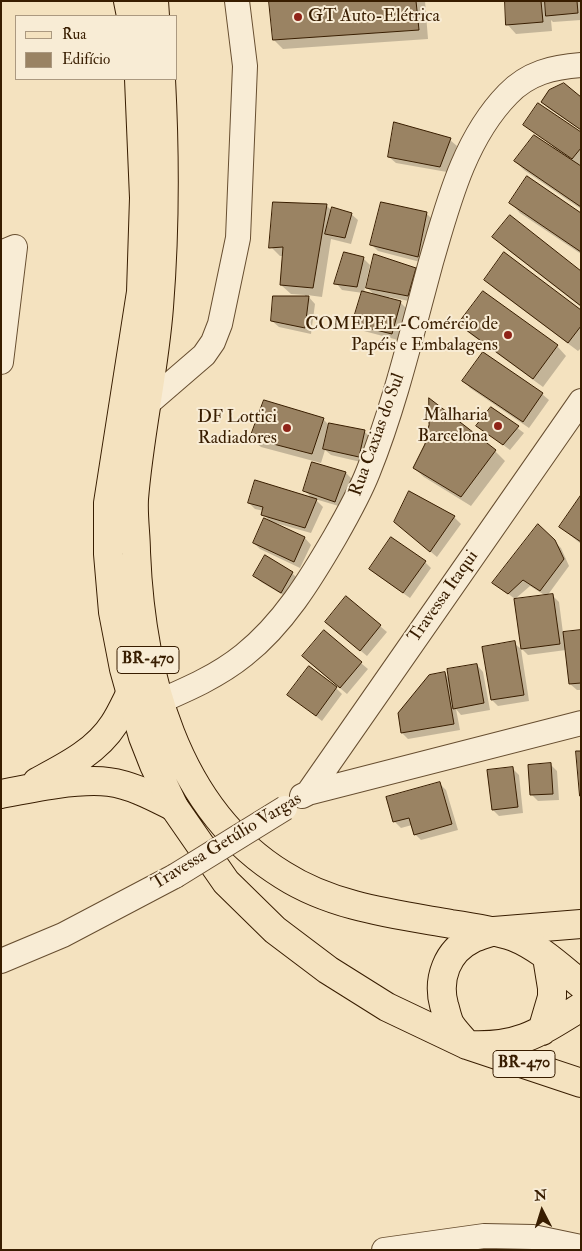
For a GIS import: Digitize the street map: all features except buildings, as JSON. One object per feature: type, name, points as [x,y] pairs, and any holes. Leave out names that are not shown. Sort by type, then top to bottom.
[{"type":"main road","points":[[128,1],[131,15]]},
{"type":"main road","points":[[154,1],[156,15]]},
{"type":"main road","name":"BR-470","points":[[138,80],[144,198],[141,292],[108,503],[108,554],[113,612],[130,694],[154,765],[174,807],[226,882],[275,930],[328,970],[387,1007],[467,1044],[581,1083]]},
{"type":"main road","name":"BR-470","points":[[161,80],[163,235],[159,310],[134,501],[137,582],[141,622],[158,702],[179,754],[203,796],[236,840],[282,875],[330,898],[355,905],[399,916],[494,931],[516,938],[531,945],[581,984]]},
{"type":"main road","points":[[12,792],[78,759],[113,726],[130,694]]},
{"type":"main road","points":[[12,792],[77,782],[109,782],[142,791],[174,807]]},
{"type":"main road","points":[[581,924],[494,931],[471,940],[458,948],[450,957],[444,970],[442,984],[442,998],[449,1023],[467,1044],[489,1046],[512,1042],[542,1031],[581,1007]]},
{"type":"main road","points":[[542,1031],[552,998],[547,957]]},
{"type":"street","points":[[146,405],[204,355],[213,342],[220,324],[238,238],[245,66],[237,1]]},
{"type":"street","name":"Rua Caxias do Sul","points":[[158,702],[196,685],[242,657],[272,628],[296,599],[352,506],[368,473],[396,391],[451,195],[475,141],[490,115],[508,93],[532,75],[559,66],[581,65]]},
{"type":"street","points":[[1,252],[16,246],[1,362]]},
{"type":"street","name":"Travessa Itaqui","points":[[308,792],[581,401]]},
{"type":"street","name":"Travessa Getúlio Vargas","points":[[1,962],[63,935],[175,876],[308,792],[581,723]]},
{"type":"street","points":[[384,1250],[484,1236],[533,1237],[581,1247]]},
{"type":"place","name":"GT Auto-Elétrica","points":[[298,17]]},
{"type":"place","name":"COMEPEL-Comércio de Papéis e Embalagens","points":[[508,335]]},
{"type":"place","name":"Malharia Barcelona","points":[[498,426]]},
{"type":"place","name":"DF Lottici Radiadores","points":[[287,428]]}]
